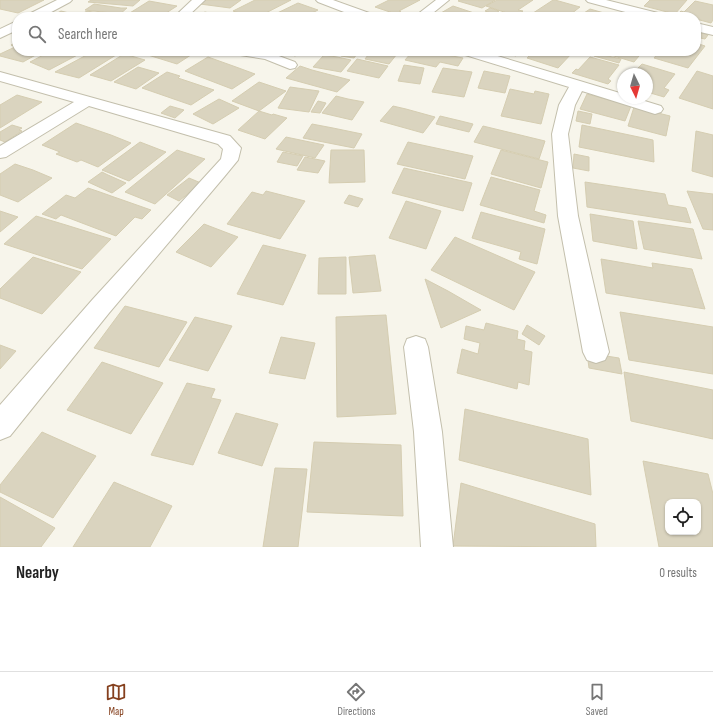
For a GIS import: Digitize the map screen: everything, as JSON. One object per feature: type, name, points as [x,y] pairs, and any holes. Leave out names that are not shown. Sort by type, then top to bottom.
[{"type":"street","points":[[43,12],[66,0]]},
{"type":"street","points":[[186,12],[199,0]]},
{"type":"street","points":[[322,0],[354,12]]},
{"type":"street","points":[[427,12],[443,0]]},
{"type":"street","points":[[592,0],[639,12]]},
{"type":"street","points":[[0,34],[12,28]]},
{"type":"street","points":[[701,28],[713,31]]},
{"type":"street","points":[[268,56],[290,64]]},
{"type":"street","points":[[483,56],[576,86],[655,109]]},
{"type":"street","points":[[0,76],[224,140],[232,148],[228,160],[218,173],[101,306],[0,426]]},
{"type":"street","points":[[576,86],[567,105],[560,134],[568,216],[596,352]]},
{"type":"street","points":[[0,153],[87,101]]},
{"type":"street","points":[[416,347],[428,432],[437,547]]},
{"type":"building","points":[[0,0],[44,0],[20,12],[0,9]]},
{"type":"building","points":[[91,0],[140,0],[133,6],[88,2]]},
{"type":"building","points":[[206,0],[241,0],[230,8],[200,4]]},
{"type":"building","points":[[255,0],[291,0],[268,12],[233,11]]},
{"type":"building","points":[[389,0],[420,0],[399,11],[401,12],[390,12],[375,7]]},
{"type":"building","points":[[495,0],[482,8],[458,1]]},
{"type":"building","points":[[497,0],[533,0],[518,10],[523,11],[522,12],[504,12],[486,6]]},
{"type":"building","points":[[553,0],[580,7],[574,12],[535,12]]},
{"type":"building","points":[[650,0],[687,0],[677,12],[667,12],[644,6]]},
{"type":"building","points":[[149,1],[177,6],[168,12],[131,12]]},
{"type":"building","points":[[695,1],[713,5],[713,20],[711,23],[701,20],[701,12],[684,12]]},
{"type":"building","points":[[298,3],[318,10],[314,12],[279,12]]},
{"type":"building","points":[[94,4],[127,8],[122,12],[85,10]]},
{"type":"building","points":[[453,6],[471,12],[443,12]]},
{"type":"building","points":[[490,8],[499,11],[488,12],[485,11]]},
{"type":"building","points":[[590,9],[600,12],[586,12]]},
{"type":"building","points":[[701,33],[708,35],[705,39],[701,38]]},
{"type":"building","points":[[701,45],[705,46],[701,51]]},
{"type":"building","points":[[12,48],[12,56],[34,56],[23,62],[0,56],[0,54]]},
{"type":"building","points":[[41,56],[76,56],[49,70],[30,62]]},
{"type":"building","points":[[85,56],[114,56],[79,78],[55,72]]},
{"type":"building","points":[[121,56],[131,56],[145,60],[111,81],[90,75]]},
{"type":"building","points":[[151,56],[189,56],[177,64]]},
{"type":"building","points":[[323,56],[351,60],[341,72],[313,67]]},
{"type":"building","points":[[341,56],[356,56],[354,58]]},
{"type":"building","points":[[367,56],[395,56],[389,64],[365,59]]},
{"type":"building","points":[[408,56],[452,56],[463,58],[458,66],[440,62],[436,67],[405,60]]},
{"type":"building","points":[[529,56],[569,56],[558,68],[527,58]]},
{"type":"building","points":[[594,56],[608,56],[621,59],[619,63]]},
{"type":"building","points":[[614,56],[639,56],[634,62]]},
{"type":"building","points":[[656,56],[697,56],[688,68],[654,58]]},
{"type":"building","points":[[208,57],[255,74],[232,89],[185,71]]},
{"type":"building","points":[[590,57],[619,65],[608,79],[611,81],[608,84],[572,73],[576,69],[578,70]]},
{"type":"building","points":[[357,59],[388,66],[379,78],[347,71]]},
{"type":"building","points":[[642,64],[675,74],[664,88],[669,90],[664,97],[653,94],[653,68],[638,68]]},
{"type":"building","points":[[404,65],[424,68],[420,84],[398,81]]},
{"type":"building","points":[[300,66],[350,80],[337,92],[286,78]]},
{"type":"building","points":[[138,67],[159,73],[136,89],[114,82]]},
{"type":"building","points":[[443,68],[472,72],[464,97],[432,92]]},
{"type":"building","points":[[484,71],[510,76],[505,93],[478,88]]},
{"type":"building","points":[[697,71],[713,76],[713,109],[679,98]]},
{"type":"building","points":[[167,72],[180,76],[178,78],[214,90],[191,105],[142,88]]},
{"type":"building","points":[[259,82],[286,91],[259,111],[232,101]]},
{"type":"building","points":[[290,87],[319,91],[309,112],[278,108]]},
{"type":"building","points":[[510,89],[534,94],[535,91],[549,94],[541,124],[501,116]]},
{"type":"building","points":[[587,94],[617,102],[617,104],[631,106],[625,121],[580,109]]},
{"type":"building","points":[[17,95],[42,102],[0,128],[0,105]]},
{"type":"building","points":[[336,96],[364,102],[352,120],[322,113]]},
{"type":"building","points":[[219,99],[239,108],[213,124],[193,114]]},
{"type":"building","points":[[318,101],[326,103],[320,113],[311,112]]},
{"type":"building","points":[[170,106],[184,110],[175,118],[161,113]]},
{"type":"building","points":[[393,106],[435,117],[423,133],[380,121]]},
{"type":"building","points":[[634,107],[670,116],[666,136],[628,126]]},
{"type":"building","points":[[259,111],[287,118],[265,139],[238,130]]},
{"type":"building","points":[[578,111],[592,114],[590,124],[576,121]]},
{"type":"building","points":[[440,116],[473,124],[469,132],[436,124]]},
{"type":"building","points":[[76,123],[131,143],[98,167],[81,160],[77,162],[56,154],[60,152],[42,145]]},
{"type":"building","points":[[312,124],[362,134],[354,148],[303,138]]},
{"type":"building","points":[[12,125],[22,128],[19,130],[22,131],[5,142],[0,140],[0,132]]},
{"type":"building","points":[[582,125],[653,140],[654,162],[579,147]]},
{"type":"building","points":[[483,126],[545,141],[539,159],[474,142]]},
{"type":"building","points":[[696,131],[713,135],[713,177],[692,171]]},
{"type":"building","points":[[286,137],[324,145],[315,158],[276,149]]},
{"type":"building","points":[[140,142],[166,152],[129,181],[102,170]]},
{"type":"building","points":[[408,142],[473,156],[465,179],[397,164]]},
{"type":"building","points":[[177,150],[205,159],[155,204],[125,192]]},
{"type":"building","points":[[331,150],[364,150],[365,182],[329,183]]},
{"type":"building","points":[[501,150],[548,162],[541,188],[491,174]]},
{"type":"building","points":[[283,152],[303,156],[297,166],[277,162]]},
{"type":"building","points":[[574,154],[589,157],[589,171],[573,168]]},
{"type":"building","points":[[305,157],[325,161],[318,173],[297,170]]},
{"type":"building","points":[[15,164],[52,178],[18,202],[0,195],[0,174]]},
{"type":"building","points":[[404,168],[472,183],[463,211],[392,193]]},
{"type":"building","points":[[102,172],[126,183],[112,193],[88,182]]},
{"type":"building","points":[[491,177],[540,190],[534,211],[546,215],[544,223],[480,205]]},
{"type":"building","points":[[189,178],[201,183],[179,201],[167,195]]},
{"type":"building","points":[[585,182],[665,194],[668,205],[686,208],[691,223],[587,207]]},
{"type":"building","points":[[88,188],[151,210],[142,219],[135,217],[116,236],[61,215],[56,219],[42,214],[66,195],[75,198]]},
{"type":"building","points":[[266,191],[305,201],[280,239],[227,224],[252,192],[263,195]]},
{"type":"building","points":[[687,191],[713,194],[713,230],[703,229]]},
{"type":"building","points":[[349,195],[363,199],[358,207],[344,203]]},
{"type":"building","points":[[406,201],[441,211],[426,249],[389,238]]},
{"type":"building","points":[[0,211],[18,217],[0,232]]},
{"type":"building","points":[[481,212],[545,229],[537,264],[519,259],[521,252],[472,238]]},
{"type":"building","points":[[590,214],[633,221],[637,249],[593,241]]},
{"type":"building","points":[[36,216],[111,239],[82,269],[4,244]]},
{"type":"building","points":[[638,221],[693,229],[702,259],[644,249]]},
{"type":"building","points":[[204,224],[238,237],[211,267],[176,252]]},
{"type":"building","points":[[455,237],[535,272],[514,310],[431,270]]},
{"type":"building","points":[[263,245],[306,255],[283,305],[237,294]]},
{"type":"building","points":[[375,255],[381,291],[353,293],[349,257]]},
{"type":"building","points":[[33,257],[81,272],[42,314],[0,298],[0,289]]},
{"type":"building","points":[[346,257],[346,294],[318,294],[319,258]]},
{"type":"building","points":[[601,259],[653,268],[652,263],[692,269],[705,309],[606,293]]},
{"type":"building","points":[[425,279],[448,291],[481,310],[441,328]]},
{"type":"building","points":[[125,306],[187,322],[159,367],[94,348]]},
{"type":"building","points":[[620,312],[713,327],[713,374],[629,360]]},
{"type":"building","points":[[386,315],[396,414],[337,417],[336,317]]},
{"type":"building","points":[[195,317],[232,326],[208,371],[169,360]]},
{"type":"building","points":[[486,323],[518,331],[517,339],[525,341],[524,350],[532,352],[529,385],[518,382],[517,389],[457,373],[462,349],[478,354],[480,343],[464,339],[466,326],[484,330]]},
{"type":"building","points":[[527,325],[545,336],[539,345],[522,334]]},
{"type":"building","points":[[281,337],[315,343],[305,379],[269,373]]},
{"type":"building","points":[[0,345],[16,351],[0,369]]},
{"type":"building","points":[[587,353],[619,358],[622,374],[589,368]]},
{"type":"building","points":[[102,362],[163,383],[131,434],[67,410]]},
{"type":"building","points":[[624,372],[713,390],[713,439],[631,421]]},
{"type":"building","points":[[187,383],[215,389],[211,398],[221,400],[193,465],[151,455]]},
{"type":"building","points":[[465,409],[588,439],[591,495],[459,460]]},
{"type":"building","points":[[236,413],[278,424],[262,466],[218,453]]},
{"type":"building","points":[[42,432],[96,456],[53,518],[0,492],[0,485]]},
{"type":"building","points":[[314,442],[401,445],[403,516],[307,512]]},
{"type":"building","points":[[643,461],[708,474],[713,494],[713,547],[659,547]]},
{"type":"building","points":[[275,468],[307,469],[298,547],[263,547]]},
{"type":"building","points":[[114,482],[172,506],[150,547],[73,547]]},
{"type":"building","points":[[461,483],[595,524],[596,547],[453,546]]},
{"type":"building","points":[[0,497],[55,528],[41,547],[0,547]]}]
